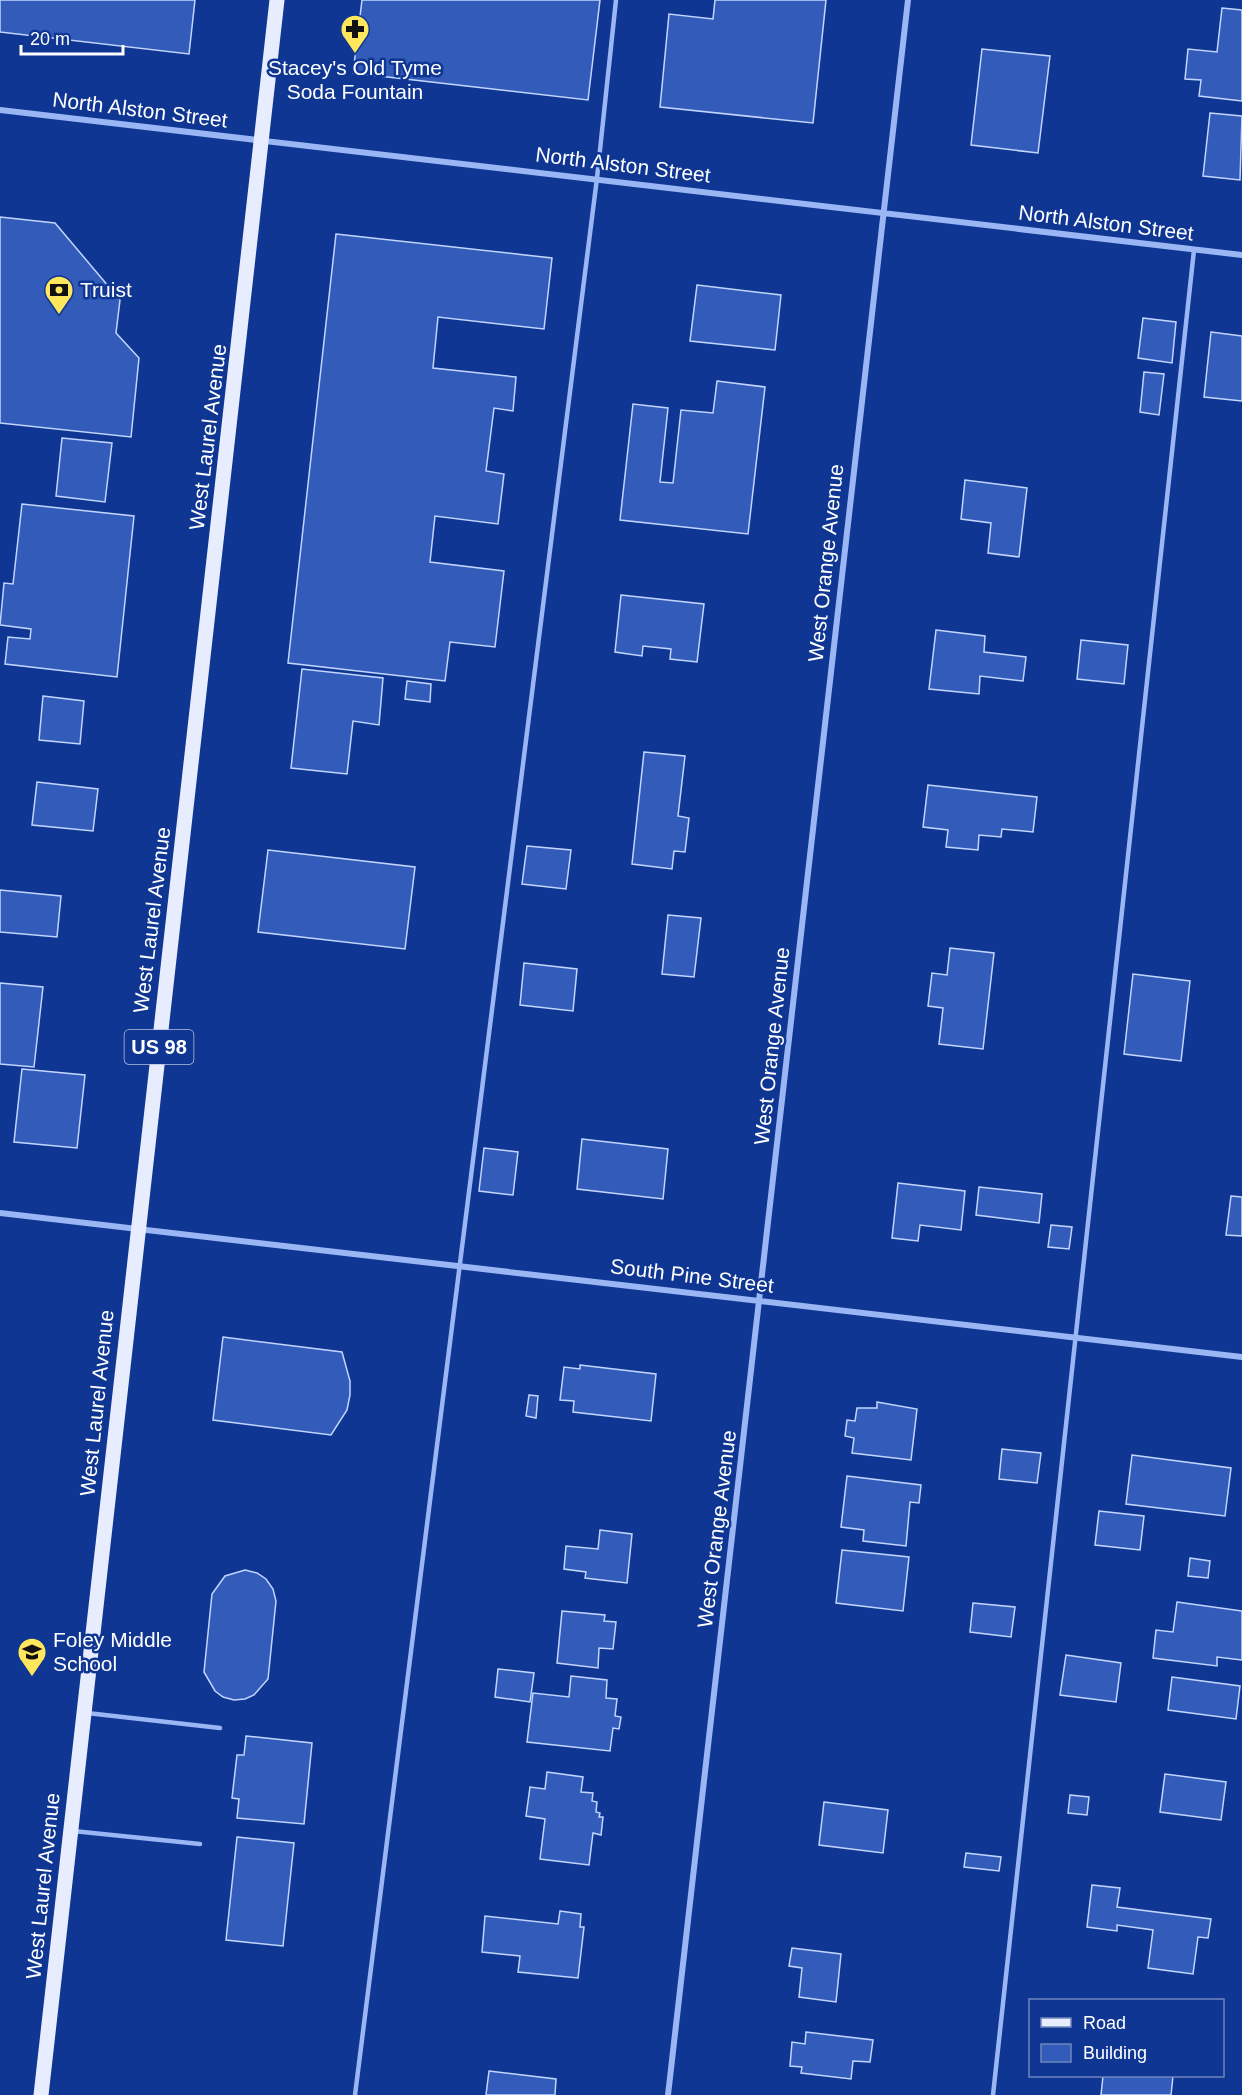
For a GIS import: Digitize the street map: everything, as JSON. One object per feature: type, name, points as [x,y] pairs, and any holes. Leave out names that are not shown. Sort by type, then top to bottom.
[{"type":"main road","name":"West Laurel Avenue","points":[[41,2095],[263,141],[277,0]]},
{"type":"street","name":"West Orange Avenue","points":[[668,2095],[908,0]]},
{"type":"street","name":"North Alston Street","points":[[0,110],[1242,255]]},
{"type":"street","name":"South Pine Street","points":[[0,1213],[458,1264],[1242,1357]]},
{"type":"lane","points":[[355,2095],[458,1264],[597,178],[616,0]]},
{"type":"lane","points":[[993,2095],[1194,250]]},
{"type":"lane","points":[[84,1712],[220,1728]]},
{"type":"lane","points":[[70,1831],[200,1844]]},
{"type":"building","points":[[0,0],[195,0],[189,54],[0,32]]},
{"type":"building","points":[[362,0],[600,0],[588,100],[353,73]]},
{"type":"building","points":[[715,0],[826,0],[813,123],[660,107],[669,14],[713,19]]},
{"type":"building","points":[[1222,8],[1242,10],[1242,101],[1199,96],[1201,80],[1185,79],[1188,49],[1217,52]]},
{"type":"building","points":[[982,49],[1050,56],[1038,153],[971,145]]},
{"type":"building","points":[[1210,113],[1242,116],[1240,180],[1203,176]]},
{"type":"building","name":"Truist","points":[[0,217],[55,223],[120,300],[116,333],[139,358],[131,437],[0,423]]},
{"type":"building","points":[[336,234],[552,258],[544,329],[438,317],[433,368],[516,377],[513,411],[494,408],[486,471],[504,474],[498,524],[435,516],[430,562],[504,571],[495,647],[450,642],[445,681],[288,663]]},
{"type":"building","points":[[697,285],[781,295],[775,350],[690,341]]},
{"type":"building","points":[[1143,318],[1176,322],[1172,363],[1138,358]]},
{"type":"building","points":[[1211,332],[1242,336],[1242,401],[1204,397]]},
{"type":"building","points":[[1144,372],[1164,374],[1159,415],[1140,412]]},
{"type":"building","points":[[717,381],[765,387],[748,534],[620,520],[633,404],[668,408],[660,482],[673,483],[681,410],[713,413]]},
{"type":"building","points":[[62,438],[112,443],[105,502],[56,496]]},
{"type":"building","points":[[965,480],[1027,488],[1019,557],[988,553],[991,523],[961,519]]},
{"type":"building","points":[[22,504],[134,516],[117,677],[5,664],[8,637],[30,639],[31,629],[0,625],[4,583],[13,584]]},
{"type":"building","points":[[621,595],[704,604],[697,662],[670,659],[671,649],[643,646],[642,656],[615,652]]},
{"type":"building","points":[[936,630],[985,636],[984,652],[1026,657],[1023,681],[980,676],[979,694],[929,689]]},
{"type":"building","points":[[1081,640],[1128,645],[1124,684],[1077,679]]},
{"type":"building","points":[[302,669],[383,678],[379,725],[353,721],[347,774],[291,768]]},
{"type":"building","points":[[407,681],[431,684],[430,702],[405,699]]},
{"type":"building","points":[[43,696],[84,701],[80,744],[39,740]]},
{"type":"building","points":[[644,752],[685,756],[678,816],[689,818],[685,852],[674,851],[672,869],[632,864]]},
{"type":"building","points":[[37,782],[98,789],[93,831],[32,825]]},
{"type":"building","points":[[928,785],[1037,797],[1033,832],[1002,829],[1001,837],[979,835],[978,850],[946,847],[948,830],[923,827]]},
{"type":"building","points":[[527,846],[571,850],[566,889],[522,884]]},
{"type":"building","points":[[268,850],[415,867],[405,949],[258,932]]},
{"type":"building","points":[[0,890],[61,896],[57,937],[0,932]]},
{"type":"building","points":[[668,915],[701,918],[694,977],[662,974]]},
{"type":"building","points":[[950,948],[994,953],[983,1049],[939,1044],[943,1008],[928,1006],[932,973],[947,975]]},
{"type":"building","points":[[524,963],[577,969],[573,1011],[520,1005]]},
{"type":"building","points":[[1133,974],[1190,981],[1181,1061],[1124,1054]]},
{"type":"building","points":[[0,983],[43,987],[34,1067],[0,1064]]},
{"type":"building","points":[[22,1069],[85,1075],[77,1148],[14,1142]]},
{"type":"building","points":[[582,1139],[668,1149],[663,1199],[577,1189]]},
{"type":"building","points":[[484,1148],[518,1152],[513,1195],[479,1191]]},
{"type":"building","points":[[898,1183],[965,1191],[961,1230],[920,1225],[918,1241],[892,1238]]},
{"type":"building","points":[[979,1187],[1042,1194],[1039,1223],[976,1215]]},
{"type":"building","points":[[1231,1196],[1242,1197],[1242,1236],[1226,1235]]},
{"type":"building","points":[[1051,1225],[1072,1227],[1069,1249],[1048,1247]]},
{"type":"building","points":[[223,1337],[342,1352],[350,1381],[350,1395],[347,1410],[331,1435],[213,1420]]},
{"type":"building","points":[[580,1365],[656,1374],[651,1421],[573,1412],[574,1401],[560,1400],[564,1367],[580,1369]]},
{"type":"building","points":[[529,1395],[538,1396],[536,1418],[526,1416]]},
{"type":"building","points":[[877,1402],[917,1409],[911,1460],[852,1453],[854,1438],[845,1436],[847,1420],[855,1421],[857,1408],[877,1408]]},
{"type":"building","points":[[1002,1449],[1041,1453],[1037,1483],[999,1479]]},
{"type":"building","points":[[1132,1455],[1231,1468],[1225,1516],[1126,1504]]},
{"type":"building","points":[[847,1476],[921,1485],[919,1503],[910,1502],[906,1546],[863,1541],[864,1530],[841,1527]]},
{"type":"building","points":[[1099,1511],[1144,1516],[1140,1550],[1095,1545]]},
{"type":"building","points":[[600,1530],[632,1534],[627,1583],[585,1578],[586,1572],[564,1569],[566,1546],[598,1549]]},
{"type":"building","points":[[842,1550],[909,1557],[903,1611],[836,1603]]},
{"type":"building","points":[[1190,1558],[1210,1561],[1208,1578],[1188,1576]]},
{"type":"building","points":[[245,1570],[257,1573],[266,1579],[273,1589],[276,1601],[268,1679],[254,1695],[234,1700],[223,1697],[215,1691],[204,1672],[212,1594],[225,1576]]},
{"type":"building","points":[[1177,1602],[1242,1611],[1242,1660],[1217,1657],[1217,1666],[1153,1658],[1156,1630],[1173,1632]]},
{"type":"building","points":[[973,1603],[1015,1607],[1011,1637],[970,1632]]},
{"type":"building","points":[[562,1611],[605,1615],[604,1621],[616,1622],[613,1649],[599,1648],[598,1668],[557,1663]]},
{"type":"building","points":[[1066,1655],[1121,1663],[1116,1702],[1060,1695]]},
{"type":"building","points":[[498,1669],[534,1673],[530,1702],[495,1697]]},
{"type":"building","points":[[571,1676],[607,1680],[606,1698],[617,1699],[615,1716],[621,1717],[619,1729],[613,1728],[610,1751],[527,1742],[533,1693],[569,1697]]},
{"type":"building","points":[[1172,1677],[1240,1686],[1236,1719],[1168,1710]]},
{"type":"building","points":[[246,1736],[312,1743],[304,1824],[237,1818],[239,1799],[232,1798],[237,1755],[244,1755]]},
{"type":"building","points":[[547,1772],[583,1777],[581,1792],[593,1793],[592,1801],[597,1802],[596,1812],[600,1813],[599,1817],[603,1817],[601,1835],[593,1833],[589,1865],[540,1859],[545,1819],[526,1816],[530,1787],[545,1789]]},
{"type":"building","points":[[1165,1774],[1226,1782],[1221,1820],[1160,1812]]},
{"type":"building","points":[[1070,1795],[1089,1797],[1087,1815],[1068,1813]]},
{"type":"building","points":[[824,1802],[888,1810],[883,1853],[819,1845]]},
{"type":"building","points":[[237,1837],[294,1843],[283,1946],[226,1940]]},
{"type":"building","points":[[966,1853],[1001,1857],[999,1871],[964,1867]]},
{"type":"building","points":[[1092,1885],[1120,1888],[1117,1907],[1211,1919],[1208,1938],[1198,1937],[1193,1974],[1148,1968],[1153,1930],[1117,1925],[1117,1931],[1087,1927]]},
{"type":"building","points":[[560,1911],[581,1914],[580,1927],[584,1927],[578,1978],[518,1972],[520,1956],[482,1952],[485,1916],[558,1924]]},
{"type":"building","points":[[792,1948],[841,1954],[836,2002],[799,1997],[802,1968],[789,1966]]},
{"type":"building","points":[[806,2032],[873,2040],[870,2062],[853,2061],[851,2079],[801,2073],[802,2067],[790,2066],[792,2042],[805,2044]]},
{"type":"building","points":[[489,2071],[556,2079],[555,2095],[486,2095]]},
{"type":"building","points":[[1103,2077],[1173,2077],[1171,2095],[1101,2095]]},
{"type":"place","name":"Stacey's Old Tyme Soda Fountain","points":[[355,54]]},
{"type":"place","name":"Truist","points":[[59,316]]},
{"type":"place","name":"Foley Middle School","points":[[32,1678]]}]
